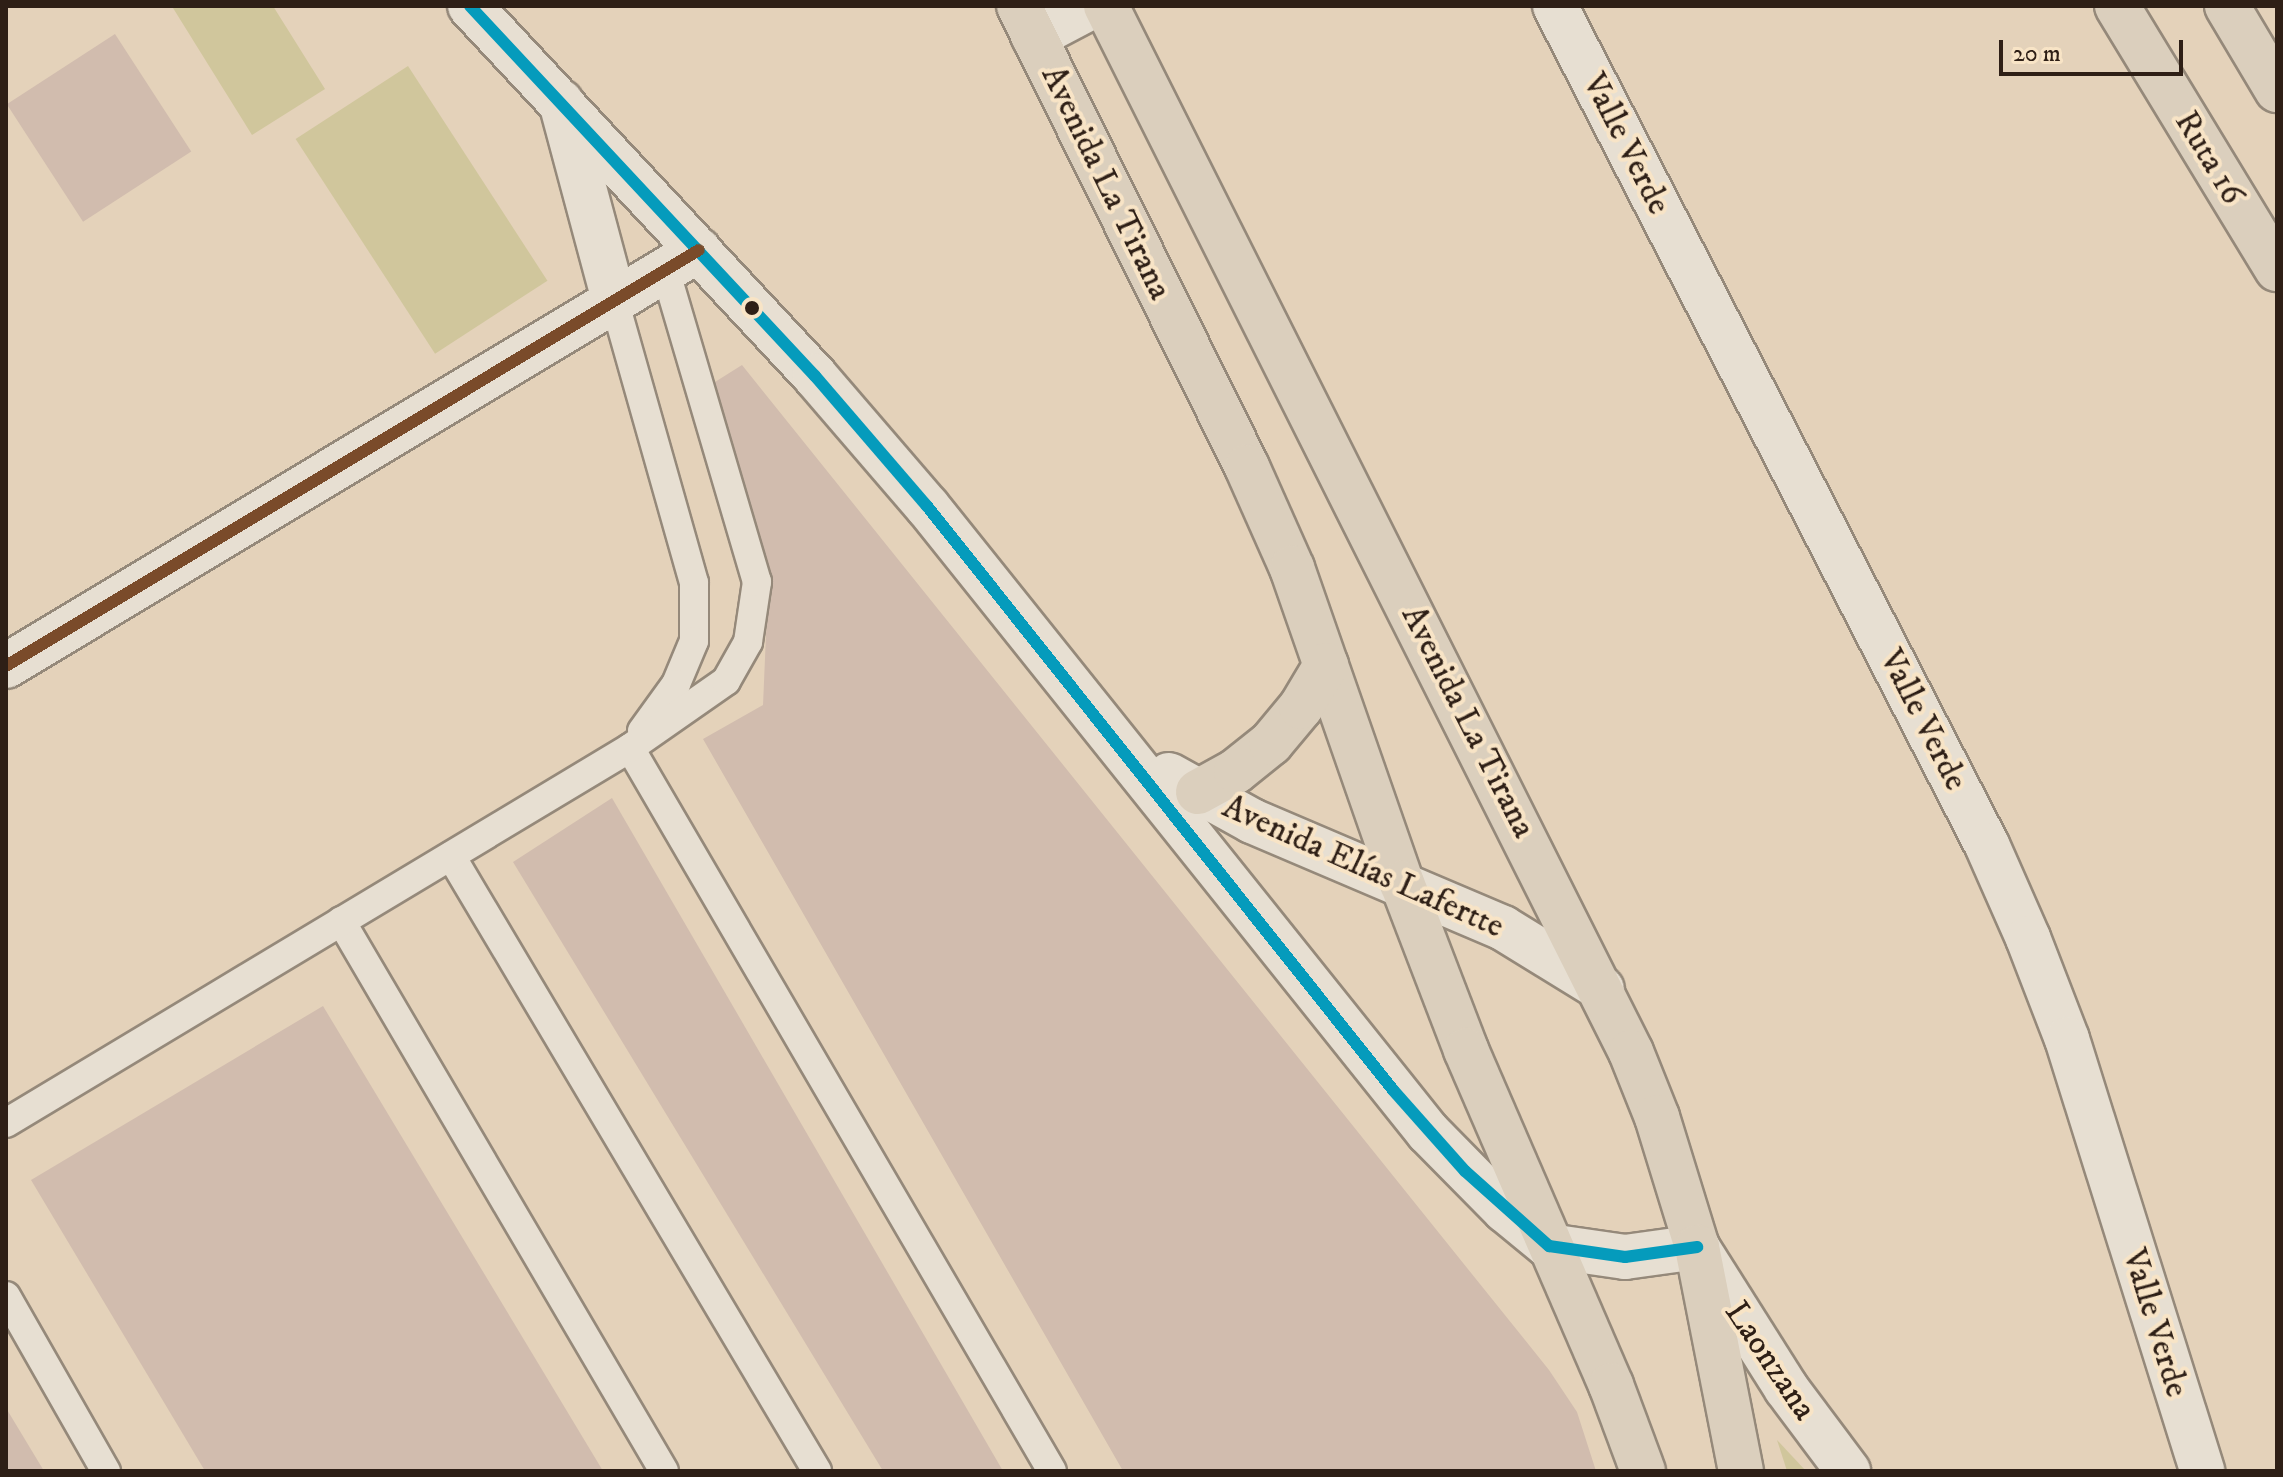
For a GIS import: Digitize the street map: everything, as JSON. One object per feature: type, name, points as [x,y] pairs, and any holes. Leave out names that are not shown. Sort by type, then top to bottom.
[{"type":"highway","name":"Avenida La Tirana","points":[[1106,6],[1602,989],[1657,1117],[1697,1247],[1741,1471]]},
{"type":"highway","name":"Ruta 16","points":[[2117,6],[2277,269]]},
{"type":"highway","points":[[2227,6],[2277,90]]},
{"type":"highway","name":"Avenida La Tirana","points":[[1026,21],[1247,467],[1292,568],[1402,883],[1466,1050],[1611,1385],[1643,1471]]},
{"type":"highway","points":[[1198,792],[1236,771],[1271,743],[1301,707],[1326,665]]},
{"type":"street","name":"Avenida Elías Lafertte","points":[[470,6],[561,102],[682,260],[815,376],[927,506],[1123,746],[1428,1132],[1495,1200],[1549,1246]]},
{"type":"street","points":[[1026,21],[1093,6]]},
{"type":"street","name":"Valle Verde","points":[[1555,6],[1940,753],[2022,924],[2067,1039],[2202,1471]]},
{"type":"street","points":[[561,102],[614,300]]},
{"type":"street","points":[[6,666],[682,260]]},
{"type":"street","name":"Avenida Elías Lafertte","points":[[1123,746],[1198,792],[1309,847],[1402,883],[1503,928],[1602,989]]},
{"type":"street","points":[[1549,1246],[1625,1257],[1697,1247]]},
{"type":"street","name":"Laonzana","points":[[1697,1247],[1786,1388],[1848,1471]]},
{"type":"lane","points":[[6,1123],[630,748],[726,681],[748,642],[757,582],[682,260]]},
{"type":"lane","points":[[614,300],[694,583],[694,641],[676,684],[630,748]]},
{"type":"lane","points":[[630,748],[1052,1471]]},
{"type":"lane","points":[[451,856],[817,1471]]},
{"type":"lane","points":[[341,921],[664,1471]]},
{"type":"lane","points":[[6,1296],[106,1471]]},
{"type":"shaded area","points":[[273,6],[325,89],[252,135],[173,8]]},
{"type":"shaded area","points":[[408,66],[547,281],[435,354],[296,139]]},
{"type":"shaded area","points":[[1777,1440],[1806,1471],[1787,1471]]},
{"type":"building","points":[[115,34],[191,151],[83,222],[7,104]]},
{"type":"building","points":[[742,365],[1549,1370],[1577,1412],[1596,1471],[1123,1471],[703,739],[763,705],[768,588],[707,387]]},
{"type":"building","points":[[612,798],[1003,1471],[883,1471],[513,862]]},
{"type":"building","points":[[323,1006],[603,1471],[205,1471],[31,1180]]},
{"type":"building","points":[[6,1408],[44,1471],[6,1471]]},
{"type":"transit line","points":[[470,6],[815,376],[927,506],[1393,1090],[1465,1171],[1549,1246],[1625,1257],[1697,1247]]},
{"type":"transit line","points":[[6,666],[699,250]]}]
